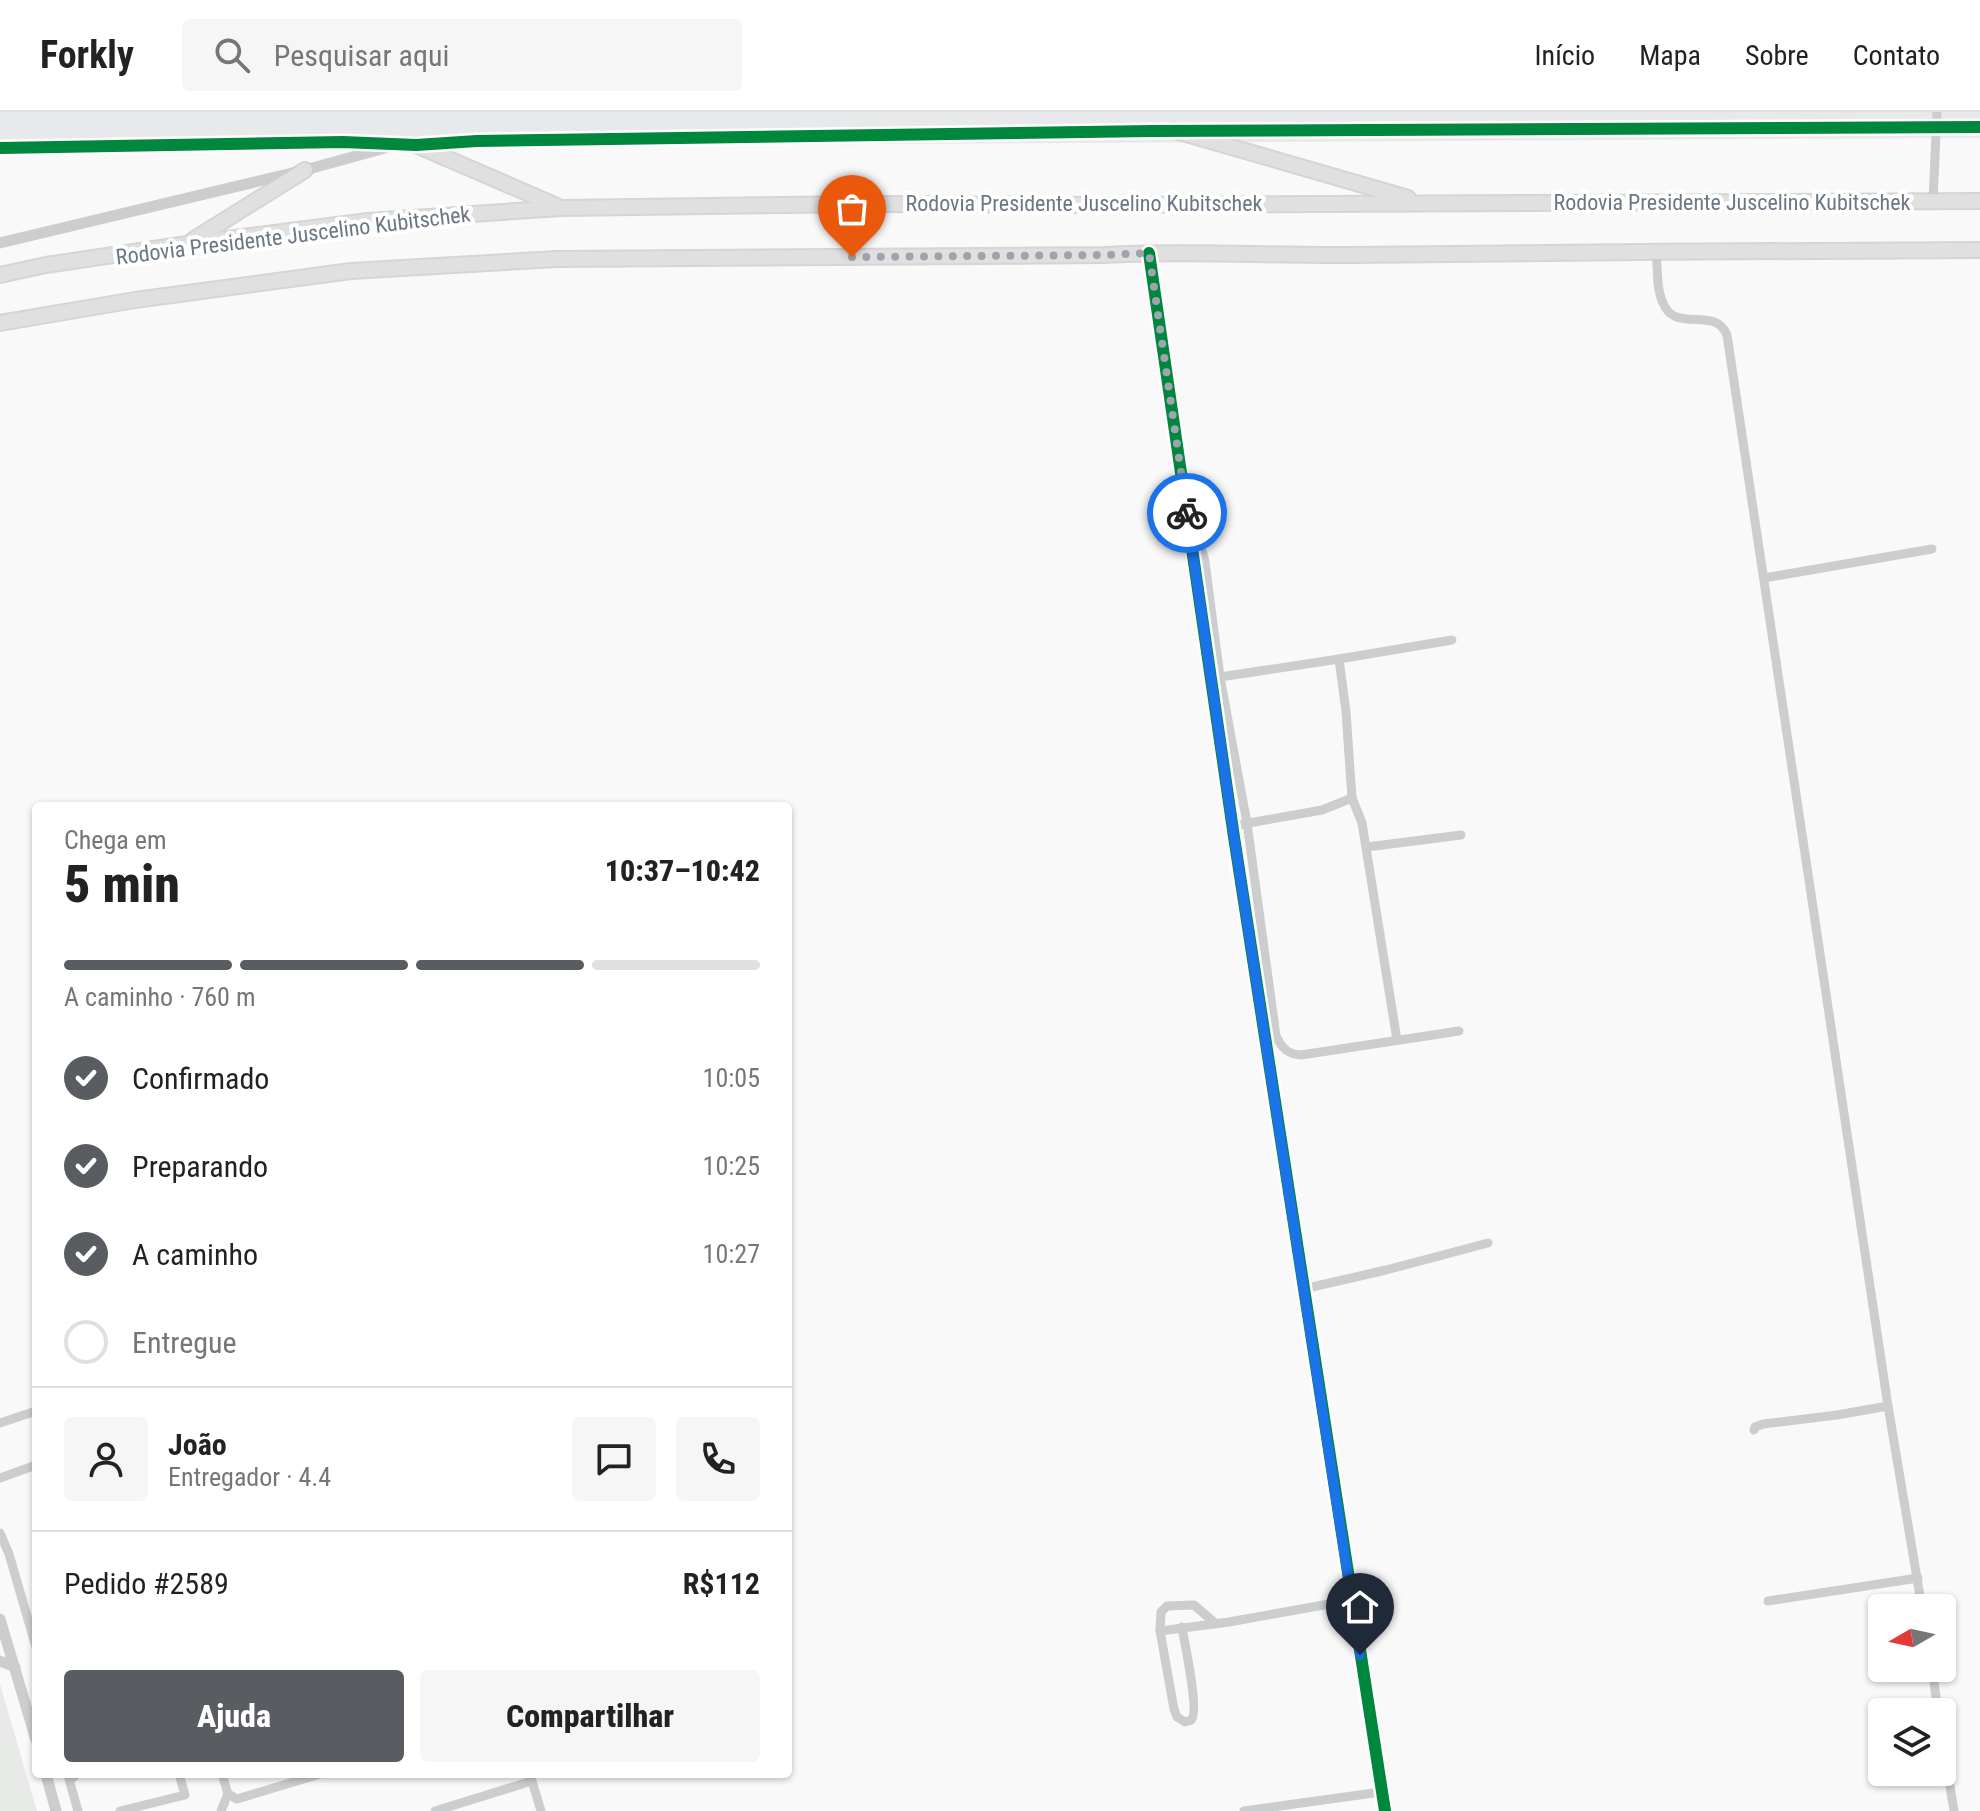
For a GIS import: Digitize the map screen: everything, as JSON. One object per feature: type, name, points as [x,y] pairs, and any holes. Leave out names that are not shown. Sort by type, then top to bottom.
[{"type":"highway","points":[[1176,131],[1424,203]]},
{"type":"highway","points":[[416,145],[561,208]]},
{"type":"highway","points":[[187,244],[305,170]]},
{"type":"highway","name":"Rodovia Presidente Juscelino Kubitschek","points":[[0,275],[187,244],[368,221],[561,208],[867,204],[1980,201]]},
{"type":"highway","name":"Rodovia Presidente Juscelino Kubitschek","points":[[0,323],[135,300],[351,271],[557,259],[1980,250]]},
{"type":"street","points":[[1933,201],[1937,112]]},
{"type":"street","points":[[0,148],[343,142],[416,145],[493,141],[1176,131],[1980,127]]},
{"type":"street","points":[[0,243],[397,145]]},
{"type":"street","points":[[1656,251],[1659,291],[1668,312],[1687,319],[1716,321],[1724,326],[1727,335],[1888,1406],[1920,1594]]},
{"type":"street","points":[[1149,253],[1232,826],[1385,1811]]},
{"type":"street","points":[[1191,544],[1203,551],[1205,562],[1220,677],[1247,823],[1265,967],[1276,1036],[1281,1046],[1286,1051],[1301,1055],[1459,1031]]},
{"type":"street","points":[[1764,578],[1932,549]]},
{"type":"street","points":[[1220,677],[1452,640]]},
{"type":"street","points":[[1339,659],[1352,798],[1359,812],[1367,847],[1397,1040]]},
{"type":"street","points":[[1232,826],[1322,810],[1352,798]]},
{"type":"street","points":[[1367,847],[1461,835]]},
{"type":"street","points":[[1303,1289],[1488,1243]]},
{"type":"street","points":[[1754,1430],[1763,1424],[1888,1406]]},
{"type":"street","points":[[0,1423],[32,1412]]},
{"type":"street","points":[[0,1478],[32,1466]]},
{"type":"street","points":[[0,1533],[4,1556],[32,1636]]},
{"type":"street","points":[[1768,1601],[1918,1578]]},
{"type":"street","points":[[1160,1631],[1351,1600]]},
{"type":"street","points":[[1182,1627],[1194,1711],[1193,1718],[1185,1722],[1177,1717],[1174,1709],[1160,1631],[1161,1612],[1167,1606],[1194,1605],[1215,1623]]},
{"type":"street","points":[[1,1628],[32,1726]]},
{"type":"street","points":[[0,1661],[15,1667]]},
{"type":"street","points":[[47,1778],[56,1811]]},
{"type":"street","points":[[72,1778],[69,1779],[78,1811]]},
{"type":"street","points":[[120,1811],[185,1795],[180,1778]]},
{"type":"street","points":[[224,1778],[233,1796],[232,1811]]},
{"type":"street","points":[[221,1811],[233,1796],[304,1778]]},
{"type":"street","points":[[435,1811],[532,1781],[541,1811]]},
{"type":"street","points":[[1950,1786],[1954,1811]]},
{"type":"street","points":[[1244,1811],[1381,1792]]},
{"type":"shaded area","points":[[0,112],[1980,112],[1980,138],[0,149]]},
{"type":"shaded area","points":[[0,1684],[37,1811],[0,1811]]},
{"type":"cycle path","points":[[0,148],[343,142],[416,145],[477,141],[1152,131],[1980,127]]},
{"type":"cycle path","points":[[1149,253],[1234,837],[1385,1811]]},
{"type":"way so far","points":[[852,257],[1149,253],[1187,513]]},
{"type":"route","points":[[1187,513],[1360,1655]]}]
